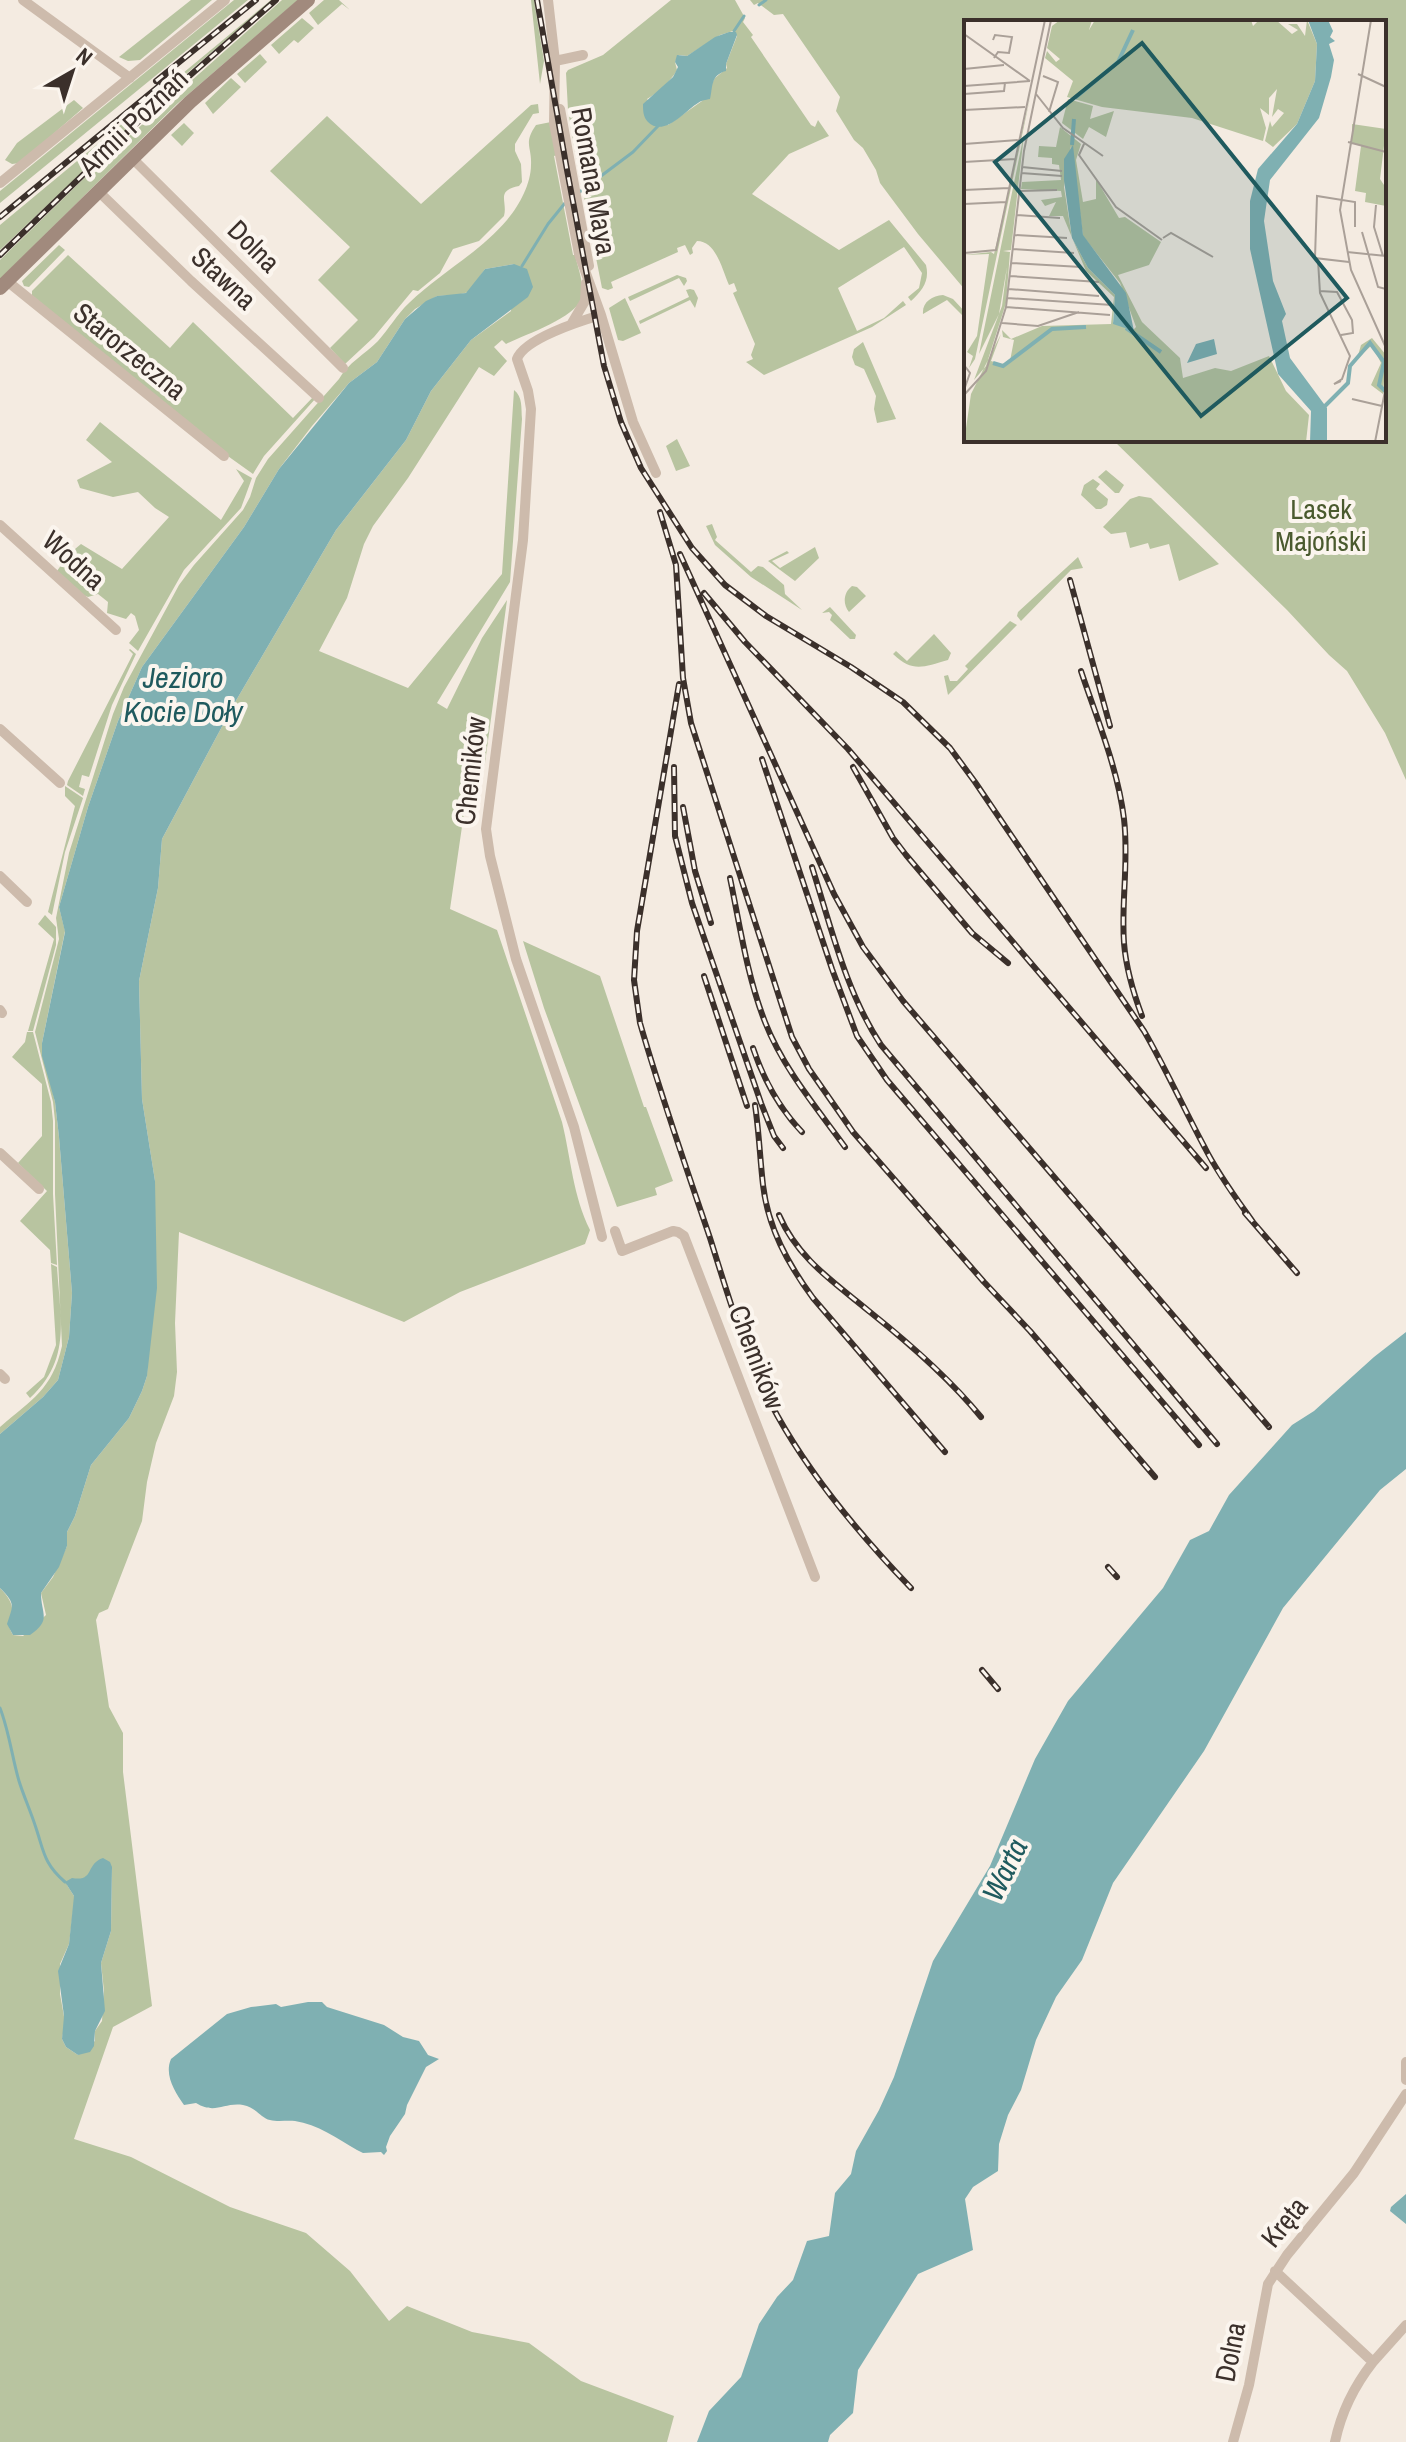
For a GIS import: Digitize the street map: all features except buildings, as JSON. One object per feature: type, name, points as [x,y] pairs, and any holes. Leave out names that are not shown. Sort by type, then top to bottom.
[{"type":"main road","name":"Armii Poznań","points":[[3,285],[220,74],[308,0]]},
{"type":"street","points":[[23,0],[130,78]]},
{"type":"street","points":[[0,183],[225,0]]},
{"type":"street","name":"Romana Maya","points":[[548,0],[565,158],[580,239],[596,301]]},
{"type":"street","points":[[555,64],[583,55]]},
{"type":"street","name":"Dolna","points":[[132,158],[343,368]]},
{"type":"street","name":"Stawna","points":[[98,191],[319,398]]},
{"type":"street","name":"Romana Maya","points":[[580,239],[579,254],[633,422],[656,473]]},
{"type":"street","points":[[569,326],[579,314],[586,295],[579,254]]},
{"type":"street","name":"Starorzeczna","points":[[3,285],[224,456]]},
{"type":"street","name":"Chemików","points":[[601,315],[525,347],[517,359],[531,409],[525,514],[486,829],[516,959],[574,1127],[602,1237]]},
{"type":"street","name":"Wodna","points":[[0,525],[116,630]]},
{"type":"street","points":[[0,729],[60,783]]},
{"type":"street","points":[[0,876],[27,902]]},
{"type":"street","points":[[0,1153],[39,1189]]},
{"type":"street","name":"Chemików","points":[[615,1231],[622,1251],[673,1231],[684,1236],[815,1577]]},
{"type":"street","points":[[1406,2062],[1406,2080]]},
{"type":"street","name":"Kręta","points":[[1373,2362],[1275,2271],[1354,2173],[1406,2094]]},
{"type":"street","name":"Dolna","points":[[1233,2442],[1249,2385],[1264,2298],[1275,2271]]},
{"type":"street","points":[[1335,2442],[1353,2392],[1373,2362],[1406,2325]]},
{"type":"green space","points":[[191,0],[212,0],[140,60],[128,61],[119,57]]},
{"type":"green space","points":[[234,0],[248,0],[0,203],[0,191]]},
{"type":"green space","points":[[271,0],[186,74],[0,250],[0,225]]},
{"type":"green space","points":[[282,0],[298,0],[177,104],[0,279],[0,260],[109,154]]},
{"type":"green space","points":[[324,0],[339,0],[350,10],[342,4],[318,25],[309,13]]},
{"type":"green space","points":[[531,0],[534,0],[544,61],[540,84]]},
{"type":"green space","points":[[671,0],[735,0],[745,18],[743,22],[753,35],[751,37],[811,125],[815,127],[818,120],[829,136],[789,154],[752,194],[839,250],[889,220],[926,265],[927,276],[922,289],[911,301],[908,297],[919,288],[922,273],[904,247],[838,288],[857,331],[884,318],[903,301],[906,305],[872,327],[764,375],[746,362],[753,359],[751,355],[755,344],[733,293],[737,291],[734,283],[729,285],[714,251],[704,242],[697,241],[690,255],[685,245],[677,248],[678,252],[611,282],[613,288],[602,288],[575,152],[566,73],[603,55]],"holes":[[[733,31],[737,36],[727,68],[715,78],[702,101],[668,125],[647,99],[664,86],[677,70],[675,62],[679,55],[687,56],[720,35]]]},
{"type":"green space","name":"Lasek Majoński","points":[[750,0],[1406,0],[1406,780],[1385,733],[1347,671],[1115,442],[1386,442],[1386,20],[964,20],[964,289],[880,183],[863,148],[854,140],[836,111],[840,97],[783,14],[774,15],[758,3],[754,5]]},
{"type":"green space","points":[[302,18],[314,28],[298,43],[294,40],[279,54],[271,45]]},
{"type":"green space","points":[[260,54],[267,62],[245,83],[237,74]]},
{"type":"green space","points":[[231,78],[241,87],[213,114],[205,103]]},
{"type":"green space","points":[[74,100],[83,108],[20,163],[12,164],[5,160],[17,143]]},
{"type":"green space","points":[[538,104],[539,113],[533,114],[515,144],[522,182],[505,194],[504,216],[479,241],[453,249],[440,273],[418,291],[413,290],[374,337],[345,364],[330,348],[358,320],[318,280],[350,247],[270,171],[327,116],[421,204],[531,105]]},
{"type":"green space","points":[[551,122],[557,155],[554,156],[573,255],[582,282],[581,299],[577,306],[559,319],[506,344],[502,340],[494,347],[507,361],[494,376],[479,367],[408,478],[373,526],[347,598],[319,651],[408,688],[502,574],[514,390],[520,399],[522,419],[510,582],[437,703],[447,709],[482,638],[507,600],[485,763],[470,808],[465,806],[450,909],[497,930],[562,1122],[576,1191],[590,1230],[585,1244],[460,1292],[404,1322],[179,1232],[174,1396],[156,1443],[142,1521],[108,1609],[99,1613],[96,1620],[109,1707],[123,1733],[123,1772],[152,2006],[113,2027],[74,2139],[131,2157],[230,2207],[306,2233],[350,2271],[389,2321],[407,2306],[472,2332],[529,2343],[581,2381],[674,2416],[667,2442],[0,2442],[0,1588],[11,1604],[9,1623],[13,1635],[23,1636],[46,1615],[41,1593],[53,1577],[67,1546],[67,1532],[91,1465],[129,1418],[147,1376],[155,1181],[142,1099],[139,981],[158,888],[162,839],[234,704],[336,530],[406,440],[431,391],[471,340],[511,311],[514,264],[485,269],[469,292],[437,296],[415,309],[377,362],[349,383],[279,469],[244,527],[142,667],[118,721],[88,807],[59,907],[65,931],[42,1043],[59,1137],[72,1293],[69,1337],[58,1380],[0,1434],[0,1427],[46,1384],[62,1346],[55,1121],[35,1032],[59,939],[56,918],[69,853],[124,687],[179,585],[243,510],[256,478],[268,459],[347,368],[378,341],[409,303],[484,243],[511,214],[529,180],[529,141],[536,125]],"holes":[[[112,1867],[111,1931],[101,1963],[104,1991],[102,2021],[95,2031],[95,2041],[78,2055],[66,2047],[62,2039],[65,2022],[60,1994],[60,1964],[69,1944],[74,1904],[74,1896],[67,1885]]]},
{"type":"green space","points":[[184,123],[194,133],[182,146],[171,135]]},
{"type":"green space","points":[[59,245],[65,250],[29,287],[24,286],[22,281]]},
{"type":"green space","points":[[68,255],[170,348],[193,322],[293,418],[314,396],[316,398],[264,456],[253,474],[32,297],[32,291]]},
{"type":"green space","points":[[677,275],[686,278],[684,286],[679,278],[630,301],[628,297]]},
{"type":"green space","points":[[690,289],[698,298],[695,308],[690,300],[640,324],[639,321],[689,297],[686,290]]},
{"type":"green space","points":[[943,295],[953,299],[964,311],[964,317],[947,300],[923,314],[928,300]]},
{"type":"green space","points":[[625,298],[641,333],[623,341],[618,340],[609,308]]},
{"type":"green space","points":[[863,342],[896,419],[877,423],[874,409],[876,396],[864,369],[855,365],[852,357],[854,349]]},
{"type":"green space","points":[[100,422],[221,520],[244,481],[236,469],[252,478],[241,508],[184,570],[138,651],[129,643],[139,630],[135,616],[131,613],[126,619],[107,613],[108,602],[98,594],[88,597],[81,594],[57,571],[81,544],[122,569],[169,517],[138,492],[113,497],[80,488],[77,480],[112,462],[86,440]]},
{"type":"green space","points":[[677,439],[690,466],[676,471],[666,446]]},
{"type":"green space","points":[[1106,470],[1124,485],[1119,493],[1115,493],[1098,477]]},
{"type":"green space","points":[[1093,479],[1100,484],[1096,489],[1108,499],[1107,505],[1101,509],[1096,509],[1081,495],[1084,485]]},
{"type":"green space","points":[[1139,496],[1151,498],[1219,564],[1179,581],[1169,544],[1150,549],[1148,543],[1130,548],[1126,532],[1111,534],[1103,527],[1130,499]]},
{"type":"green space","points":[[712,524],[717,537],[715,540],[751,572],[758,566],[763,567],[784,585],[785,594],[802,610],[751,577],[715,545],[706,526]]},
{"type":"green space","points":[[815,547],[819,558],[795,581],[768,561],[787,551],[789,553],[772,561],[780,568]]},
{"type":"green space","points":[[1078,557],[1083,568],[1071,570],[1021,621],[1018,612]]},
{"type":"green space","points":[[852,586],[866,596],[849,612],[845,598]]},
{"type":"green space","points":[[830,607],[856,635],[855,639],[850,639],[830,620],[832,615],[829,612],[822,613]]},
{"type":"green space","points":[[1010,621],[1017,625],[948,695],[944,676],[948,675],[950,681],[957,681],[968,669],[965,666]]},
{"type":"green space","points":[[934,634],[951,653],[948,660],[919,667],[907,664],[893,654],[896,651],[907,661]]},
{"type":"green space","points":[[130,649],[136,654],[112,705],[89,777],[82,775],[79,787],[85,789],[83,796],[67,785],[68,781],[133,654]]},
{"type":"green space","points":[[65,786],[83,798],[65,852],[52,915],[48,912],[75,806],[65,796]]},
{"type":"green space","points":[[45,915],[56,927],[56,945],[33,1031],[28,1031],[54,939],[38,924]]},
{"type":"green space","points":[[523,941],[600,976],[644,1107],[673,1181],[655,1188],[657,1195],[617,1207],[544,1008]]},
{"type":"green space","points":[[27,1032],[33,1032],[51,1102],[57,1265],[51,1263],[50,1250],[20,1221],[47,1191],[18,1163],[42,1136],[42,1084],[12,1057],[25,1042]]},
{"type":"green space","points":[[51,1264],[57,1267],[61,1321],[58,1353],[43,1383],[30,1398],[26,1393],[44,1377],[56,1345]]},
{"type":"water","points":[[736,32],[737,35],[726,71],[715,79],[710,99],[699,102],[668,125],[654,126],[648,122],[643,104],[673,77],[678,67],[675,62],[677,55],[687,56],[715,37]]},
{"type":"water","name":"Jezioro Kocie Doły","points":[[514,264],[527,269],[533,287],[528,297],[471,340],[431,391],[406,440],[336,530],[234,704],[162,839],[158,888],[139,981],[142,1099],[155,1181],[157,1288],[147,1376],[129,1418],[91,1465],[67,1532],[67,1546],[59,1567],[41,1593],[44,1616],[41,1625],[30,1635],[13,1635],[7,1624],[11,1601],[0,1588],[0,1434],[58,1380],[69,1337],[72,1293],[55,1102],[42,1056],[42,1043],[65,932],[59,907],[88,807],[118,721],[142,667],[244,527],[279,469],[349,383],[377,362],[405,319],[426,301],[437,296],[466,293],[485,269]]},
{"type":"water","name":"Warta","points":[[1406,1332],[1406,1469],[1380,1490],[1283,1608],[1204,1751],[1113,1883],[1082,1960],[1056,1997],[1036,2040],[1021,2090],[1008,2115],[999,2144],[998,2171],[973,2187],[965,2199],[973,2250],[918,2274],[858,2370],[853,2413],[830,2435],[828,2442],[697,2442],[709,2411],[741,2377],[759,2324],[793,2280],[807,2241],[829,2236],[835,2193],[851,2174],[856,2151],[894,2077],[933,1961],[990,1866],[1035,1759],[1068,1701],[1163,1588],[1190,1540],[1209,1531],[1229,1495],[1292,1425],[1314,1411]]},
{"type":"water","points":[[103,1858],[112,1867],[111,1931],[101,1963],[105,2011],[95,2031],[94,2046],[90,2052],[78,2055],[66,2047],[62,2039],[64,2016],[58,1971],[69,1944],[74,1896],[65,1882],[84,1877]]},
{"type":"water","points":[[322,2002],[327,2007],[384,2025],[403,2037],[419,2041],[428,2055],[439,2059],[426,2067],[405,2114],[390,2136],[384,2155],[381,2152],[363,2153],[311,2125],[267,2119],[243,2105],[209,2108],[196,2103],[184,2105],[174,2089],[169,2071],[171,2059],[227,2014],[251,2007],[276,2004],[281,2007]]},
{"type":"water","points":[[1406,2194],[1406,2224],[1390,2211]]},
{"type":"waterway","points":[[759,5],[766,0]]},
{"type":"waterway","points":[[734,31],[744,16]]},
{"type":"waterway","points":[[577,194],[633,152],[658,126]]},
{"type":"waterway","points":[[522,266],[565,203]]},
{"type":"waterway","points":[[0,1708],[19,1781],[43,1851],[65,1882]]},
{"type":"railway","points":[[156,81],[256,0]]},
{"type":"railway","points":[[0,255],[146,114],[276,0]]},
{"type":"railway","points":[[537,0],[604,366],[621,422],[641,468],[692,548],[725,585],[766,616],[903,702],[950,748],[1144,1031],[1210,1158],[1253,1222]]},
{"type":"railway","points":[[0,217],[170,77]]},
{"type":"railway","points":[[660,512],[676,565],[683,678],[691,723],[792,1037],[809,1069],[853,1132],[1155,1477]]},
{"type":"railway","points":[[680,554],[834,894],[863,947],[903,1001],[1269,1427]]},
{"type":"railway","points":[[1070,580],[1110,726]]},
{"type":"railway","points":[[704,593],[745,642],[848,749],[1206,1168]]},
{"type":"railway","points":[[1081,671],[1121,800],[1126,850],[1124,943],[1130,980],[1142,1016]]},
{"type":"railway","points":[[679,684],[637,931],[634,980],[640,1023],[731,1306],[766,1394],[822,1484],[911,1588]]},
{"type":"railway","points":[[762,759],[857,1036],[887,1080],[1199,1445]]},
{"type":"railway","points":[[674,767],[675,836],[692,903],[761,1103],[774,1136],[783,1148]]},
{"type":"railway","points":[[853,767],[906,855],[972,933],[1008,963]]},
{"type":"railway","points":[[683,807],[695,871],[711,923]]},
{"type":"railway","points":[[812,867],[849,981],[881,1045],[1217,1444]]},
{"type":"railway","points":[[730,878],[749,969],[772,1039],[845,1147]]},
{"type":"railway","points":[[704,976],[747,1106]]},
{"type":"railway","points":[[753,1048],[773,1093],[802,1132]]},
{"type":"railway","points":[[755,1105],[769,1216],[795,1272],[813,1298],[945,1452]]},
{"type":"railway","points":[[1245,1213],[1297,1273]]},
{"type":"railway","points":[[779,1215],[796,1244],[818,1269],[900,1336],[981,1417]]},
{"type":"railway","points":[[1108,1567],[1117,1577]]},
{"type":"railway","points":[[982,1670],[998,1689]]}]
